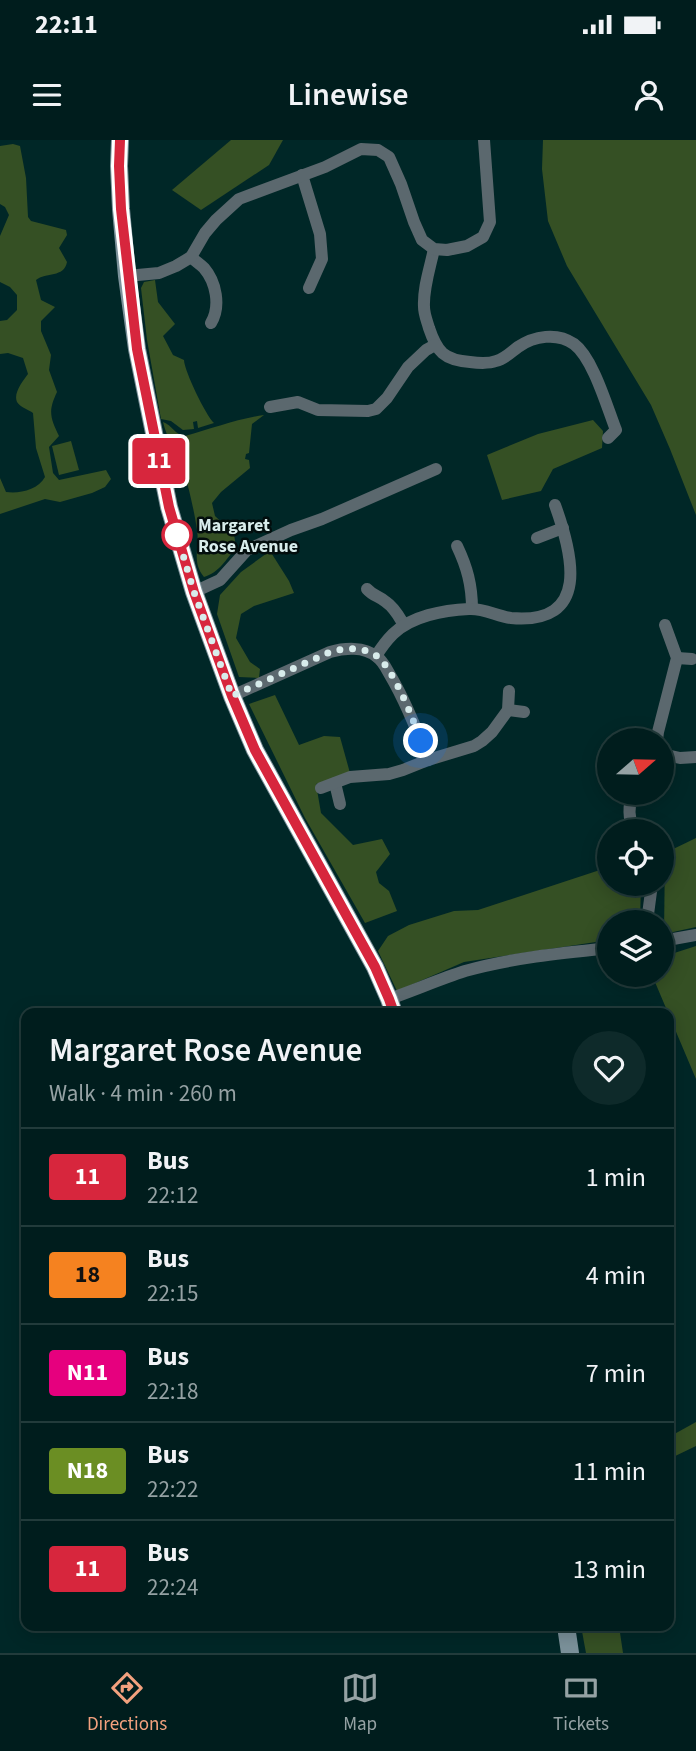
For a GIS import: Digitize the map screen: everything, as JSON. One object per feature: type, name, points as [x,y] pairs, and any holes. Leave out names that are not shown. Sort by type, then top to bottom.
[{"type":"main road","points":[[120,140],[121,209],[137,349],[169,507],[194,592],[255,750],[375,967],[392,1006]]},
{"type":"main road","points":[[567,1631],[570,1653]]},
{"type":"street","points":[[127,276],[159,273],[176,267],[191,257],[205,233],[239,199],[325,167],[361,149],[378,150],[389,157],[422,240],[435,249],[447,250],[467,246],[483,237],[490,222],[484,140]]},
{"type":"street","points":[[302,176],[320,234],[322,259],[309,288]]},
{"type":"street","points":[[435,249],[423,309],[435,345],[444,356],[456,361],[478,363],[496,361],[527,341],[540,337],[555,337],[573,343],[592,369],[616,430],[608,438]]},
{"type":"street","points":[[191,257],[205,270],[214,286],[215,317],[211,323]]},
{"type":"street","points":[[270,407],[298,402],[318,410],[376,409],[408,368],[435,345]]},
{"type":"street","points":[[194,592],[220,580],[247,550],[436,469]]},
{"type":"street","points":[[376,656],[394,633],[420,618],[472,609],[508,618],[531,618],[551,612],[560,606],[571,583],[563,528],[555,505]]},
{"type":"street","points":[[537,538],[563,528]]},
{"type":"street","points":[[456,555],[468,571],[472,609]]},
{"type":"street","points":[[367,589],[373,596],[384,599],[393,607],[404,625]]},
{"type":"street","points":[[384,599],[393,589]]},
{"type":"street","points":[[659,728],[677,658],[665,625]]},
{"type":"street","points":[[232,696],[330,652],[341,649],[363,650],[376,656],[384,664],[408,707],[428,760]]},
{"type":"street","points":[[677,658],[692,659]]},
{"type":"street","points":[[321,789],[350,777],[389,774],[403,770],[482,741],[508,710],[509,691]]},
{"type":"street","points":[[508,710],[524,712]]},
{"type":"street","points":[[674,757],[696,757]]},
{"type":"street","points":[[335,783],[340,804]]},
{"type":"street","points":[[674,939],[696,935]]},
{"type":"street","points":[[392,1006],[464,972],[544,955],[597,949]]},
{"type":"green space","points":[[231,140],[283,140],[269,165],[201,210],[172,190]]},
{"type":"green space","points":[[543,140],[696,140],[696,515],[651,405],[567,266],[548,221],[542,169]]},
{"type":"green space","points":[[0,146],[20,146],[26,178],[28,217],[31,221],[66,230],[67,235],[59,248],[67,262],[65,267],[59,273],[36,280],[41,300],[55,307],[41,321],[41,331],[51,355],[49,370],[57,392],[51,414],[59,436],[49,447],[53,473],[59,480],[106,470],[111,479],[105,487],[92,493],[60,502],[45,499],[0,514],[0,478],[6,492],[22,492],[33,488],[45,477],[36,448],[33,413],[20,405],[16,398],[19,387],[28,374],[23,358],[8,353],[0,354],[0,321],[7,320],[17,310],[17,295],[10,287],[0,282],[0,236],[9,215],[0,204]]},
{"type":"green space","points":[[155,280],[158,302],[175,324],[163,336],[173,355],[184,360],[196,393],[214,423],[198,428],[197,421],[193,422],[194,429],[183,430],[171,421],[161,419],[141,288],[144,282]]},
{"type":"green space","points":[[264,415],[252,424],[249,453],[245,459],[249,460],[250,468],[212,503],[215,516],[234,534],[236,548],[219,569],[204,577],[197,560],[198,537],[189,490],[163,422],[185,436]]},
{"type":"green space","points":[[593,420],[603,431],[602,448],[553,469],[541,491],[502,500],[487,455],[538,434]]},
{"type":"green space","points":[[71,441],[79,470],[59,475],[52,446]]},
{"type":"green space","points":[[270,551],[294,593],[254,606],[241,614],[236,638],[250,662],[260,669],[259,678],[239,677],[217,614],[220,595],[241,572]]},
{"type":"green space","points":[[275,695],[299,745],[324,736],[340,737],[350,773],[316,784],[321,813],[353,845],[382,839],[390,854],[376,872],[379,883],[389,891],[397,911],[365,923],[305,818],[249,704]]},
{"type":"green space","points":[[696,838],[696,927],[674,932],[674,910],[664,910],[664,896],[674,896],[674,849]]},
{"type":"green space","points":[[597,871],[597,896],[641,896],[640,910],[597,910],[597,942],[464,962],[397,991],[378,951],[388,936],[409,925],[454,911],[478,910]]},
{"type":"green space","points":[[696,946],[696,1079],[674,1027],[674,1008],[666,1008],[657,987],[674,987],[674,953]]},
{"type":"green space","points":[[696,1422],[696,1446],[674,1457],[674,1434]]},
{"type":"green space","points":[[582,1631],[620,1631],[623,1653],[586,1653]]},
{"type":"bus line","name":"11","points":[[120,140],[121,209],[137,349],[169,507],[194,592],[211,642],[255,750],[375,967],[392,1008]]},
{"type":"place","name":"Margaret Rose Avenue","points":[[177,535]]},
{"type":"route","points":[[177,535],[175,528],[194,592],[232,696],[330,652],[341,649],[363,650],[376,656],[384,664],[408,707],[421,741]]}]
